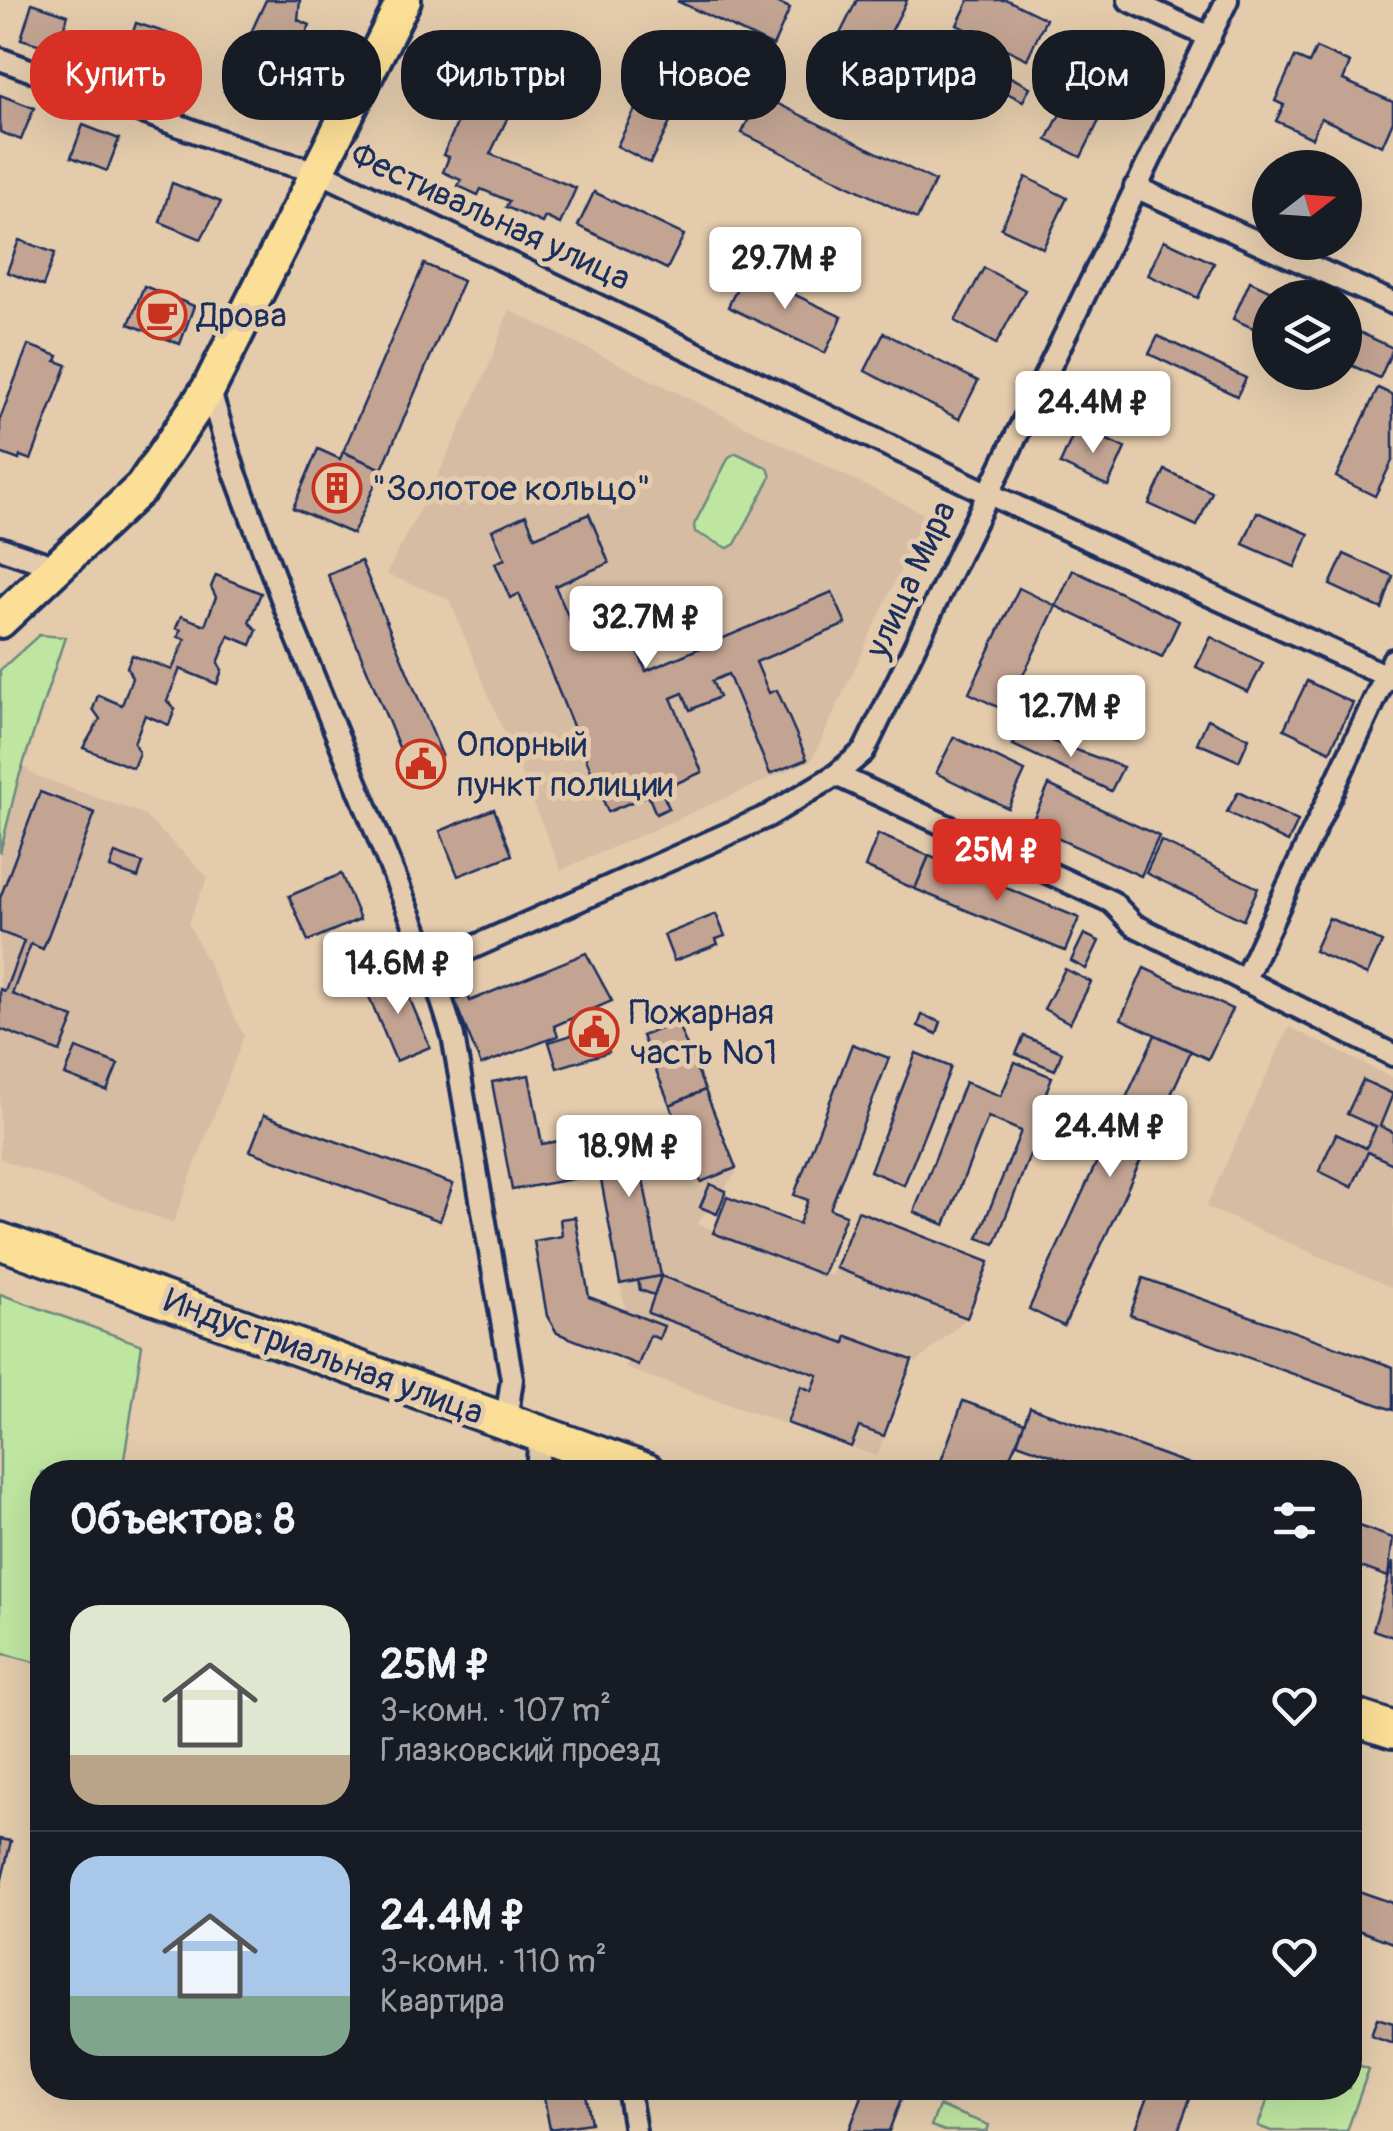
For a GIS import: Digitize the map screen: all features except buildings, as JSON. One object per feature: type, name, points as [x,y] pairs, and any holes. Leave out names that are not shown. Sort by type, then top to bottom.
[{"type":"highway","name":"Индустриальная улица","points":[[0,1240],[613,1460]]},
{"type":"highway","points":[[1362,1720],[1393,1730]]},
{"type":"main road","points":[[0,620],[60,568],[142,487],[209,388],[404,0]]},
{"type":"street","points":[[1129,0],[1210,37]]},
{"type":"street","name":"улица Мира","points":[[431,966],[768,816],[836,775],[864,751],[1227,0]]},
{"type":"street","name":"Фестивальная улица","points":[[0,59],[266,158],[320,172],[987,492],[1390,671]]},
{"type":"street","points":[[1135,188],[1393,303]]},
{"type":"street","points":[[209,388],[234,470],[293,628],[431,966],[453,1036],[512,1379],[506,1421]]},
{"type":"street","points":[[0,548],[60,568]]},
{"type":"street","points":[[1244,980],[1390,671]]},
{"type":"street","points":[[836,775],[1112,902],[1134,925],[1393,1055]]},
{"type":"street","points":[[538,1460],[540,1434]]},
{"type":"street","points":[[630,2100],[635,2131]]},
{"type":"shaded area","points":[[509,310],[926,515],[812,760],[561,870],[449,599],[386,574],[489,366]]},
{"type":"shaded area","points":[[0,749],[36,776],[143,814],[208,877],[188,923],[244,1036],[173,1223],[0,1159]]},
{"type":"shaded area","points":[[1289,1027],[1393,1078],[1393,1288],[1206,1207]]},
{"type":"shaded area","points":[[705,1090],[736,1173],[697,1224],[832,1276],[836,1268],[967,1318],[917,1362],[911,1360],[877,1456],[625,1368],[645,1317],[625,1309],[593,1135],[677,1124],[670,1105]]},
{"type":"green space","points":[[736,453],[768,468],[771,477],[735,544],[728,548],[695,532],[694,525],[729,457]]},
{"type":"green space","points":[[39,635],[65,637],[18,780],[0,853],[0,670]]},
{"type":"green space","points":[[0,1294],[142,1345],[124,1460],[30,1460],[30,1661],[0,1653]]},
{"type":"green space","points":[[1362,2066],[1369,2069],[1362,2089]]},
{"type":"green space","points":[[1268,2100],[1358,2100],[1347,2131],[1271,2131],[1258,2126]]},
{"type":"green space","points":[[939,2106],[989,2125],[987,2131],[945,2131],[931,2126]]},
{"type":"place","name":"Дрова","points":[[162,315]]},
{"type":"place","name":"\"Золотое кольцо\"","points":[[337,488]]},
{"type":"place","name":"Опорный пункт полиции","points":[[421,764]]},
{"type":"place","name":"Пожарная часть №1","points":[[594,1032]]}]
